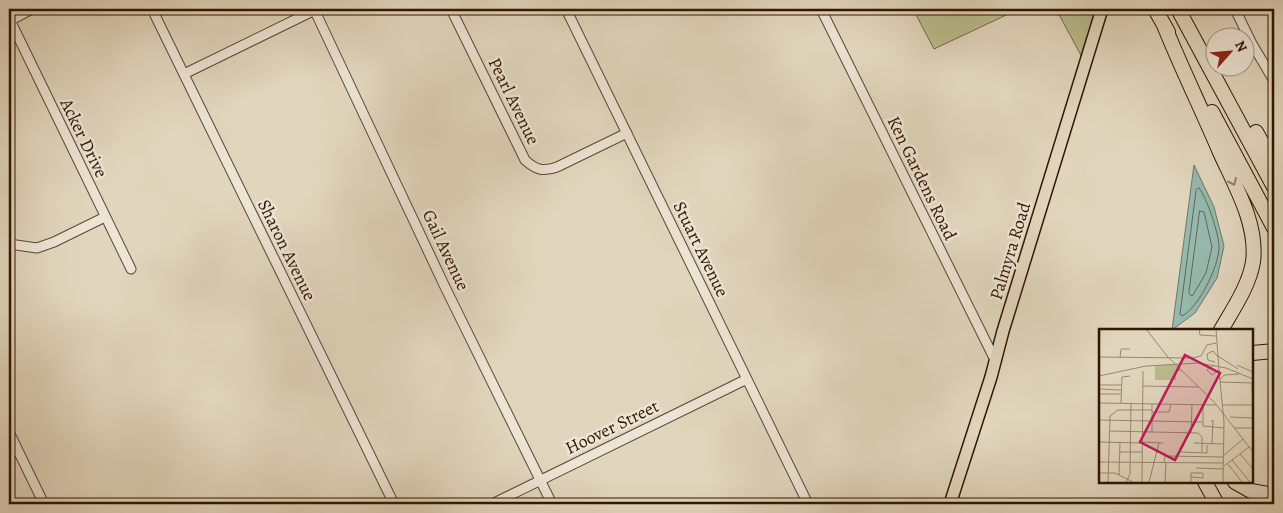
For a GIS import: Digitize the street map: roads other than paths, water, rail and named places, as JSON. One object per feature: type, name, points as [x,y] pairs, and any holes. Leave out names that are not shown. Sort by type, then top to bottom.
[{"type":"highway","points":[[1155,9],[1218,135],[1274,228]]},
{"type":"highway","points":[[1178,9],[1241,115],[1274,164]]},
{"type":"highway","points":[[1186,9],[1206,44]]},
{"type":"highway","points":[[1224,78],[1274,186]]},
{"type":"highway","points":[[1218,135],[1249,218],[1253,246],[1250,273],[1222,329]]},
{"type":"highway","points":[[1253,353],[1274,351]]},
{"type":"highway","points":[[1206,483],[1217,504]]},
{"type":"highway","points":[[1237,483],[1252,491],[1274,495]]},
{"type":"main road","name":"Palmyra Road","points":[[950,504],[991,377],[1102,9]]},
{"type":"street","points":[[9,21],[32,9]]},
{"type":"street","name":"Sharon Avenue","points":[[152,9],[394,504]]},
{"type":"street","points":[[184,74],[315,9]]},
{"type":"street","name":"Gail Avenue","points":[[315,9],[438,271],[552,504]]},
{"type":"street","name":"Pearl Avenue","points":[[451,9],[525,160],[535,168],[547,170],[558,167],[627,133]]},
{"type":"street","name":"Stuart Avenue","points":[[566,9],[808,504]]},
{"type":"street","name":"Ken Gardens Road","points":[[821,9],[995,360]]},
{"type":"street","points":[[1235,9],[1250,42],[1274,81]]},
{"type":"street","name":"Acker Drive","points":[[9,21],[131,269]]},
{"type":"street","points":[[9,244],[37,248],[54,242],[105,217]]},
{"type":"street","name":"Hoover Street","points":[[492,504],[746,379]]},
{"type":"street","points":[[9,432],[44,504]]},
{"type":"water","points":[[1194,165],[1214,207],[1224,246],[1217,278],[1195,313],[1172,329]]}]
